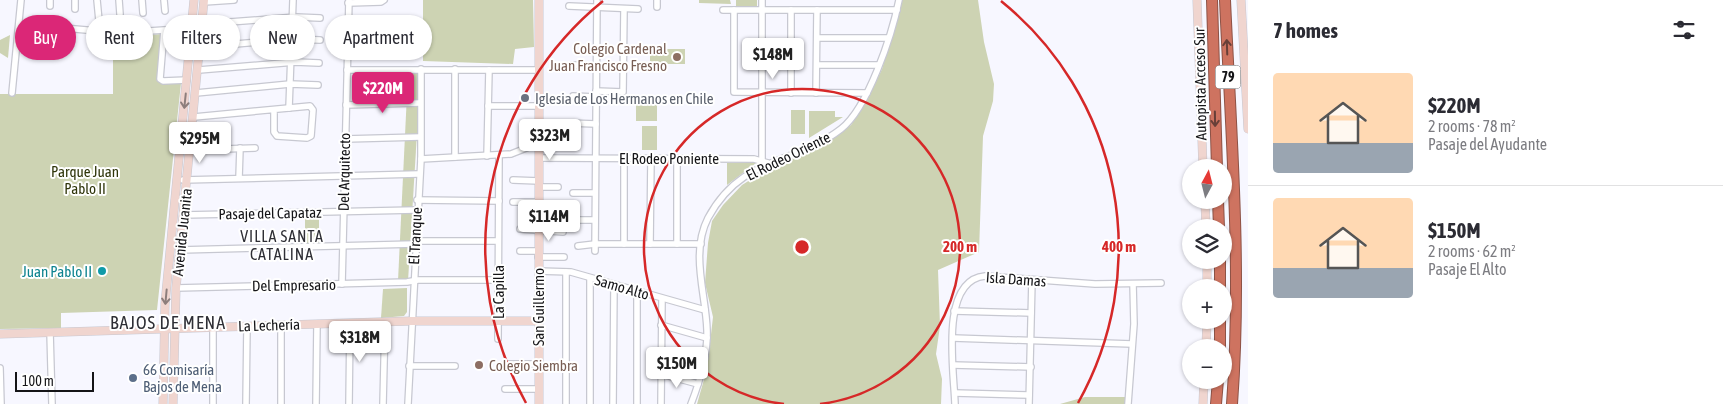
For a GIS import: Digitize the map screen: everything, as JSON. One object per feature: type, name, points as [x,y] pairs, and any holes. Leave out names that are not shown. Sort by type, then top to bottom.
[{"type":"highway","name":"Autopista Acceso Sur","points":[[1212,0],[1217,159]]},
{"type":"highway","name":"Autopista Acceso Sur","points":[[1225,0],[1236,256],[1236,349],[1232,404]]},
{"type":"highway","points":[[1216,404],[1217,389]]},
{"type":"main road","name":"Avenida Juanita","points":[[193,15],[194,0]]},
{"type":"main road","name":"San Guillermo","points":[[539,0],[539,404]]},
{"type":"main road","points":[[1197,0],[1204,159]]},
{"type":"main road","points":[[1241,0],[1245,21],[1248,129]]},
{"type":"main road","name":"Avenida Juanita","points":[[203,15],[204,1]]},
{"type":"main road","name":"Avenida Juanita","points":[[163,404],[164,328],[189,60]]},
{"type":"main road","name":"Avenida Juanita","points":[[173,404],[176,288],[200,60]]},
{"type":"main road","name":"La Lechería","points":[[0,334],[411,321],[538,321]]},
{"type":"main road","points":[[1202,404],[1203,389]]},
{"type":"street","points":[[20,15],[21,0]]},
{"type":"street","points":[[75,0],[75,9]]},
{"type":"street","points":[[97,0],[98,15]]},
{"type":"street","points":[[119,0],[120,14]]},
{"type":"street","points":[[142,0],[143,13]]},
{"type":"street","points":[[164,0],[165,11]]},
{"type":"street","points":[[204,1],[234,0]]},
{"type":"street","points":[[292,0],[292,15]]},
{"type":"street","points":[[348,2],[381,2],[384,0]]},
{"type":"street","points":[[595,251],[596,0]]},
{"type":"street","points":[[657,0],[657,7]]},
{"type":"street","points":[[762,0],[762,92],[765,161]]},
{"type":"street","name":"El Rodeo Oriente","points":[[691,404],[704,362],[707,338],[705,310],[701,291],[701,244],[705,226],[720,201],[744,176],[765,161],[835,133],[856,114],[867,93],[888,38],[897,10],[898,0]]},
{"type":"street","name":"Del Arquitecto","points":[[348,2],[348,15]]},
{"type":"street","points":[[569,6],[638,8]]},
{"type":"street","points":[[573,96],[623,92],[624,9]]},
{"type":"street","points":[[723,10],[897,10]]},
{"type":"street","points":[[734,10],[734,92],[867,93]]},
{"type":"street","points":[[791,10],[791,93]]},
{"type":"street","points":[[816,93],[817,10]]},
{"type":"street","points":[[315,18],[320,18]]},
{"type":"street","points":[[817,38],[888,38]]},
{"type":"street","points":[[315,40],[320,40]]},
{"type":"street","points":[[163,43],[160,79],[163,81],[187,80]]},
{"type":"street","points":[[12,94],[15,60]]},
{"type":"street","name":"Del Arquitecto","points":[[342,284],[347,60]]},
{"type":"street","points":[[288,108],[291,62]]},
{"type":"street","points":[[199,70],[291,62],[319,63]]},
{"type":"street","points":[[817,65],[878,65]]},
{"type":"street","points":[[572,66],[596,66]]},
{"type":"street","name":"El Tranque","points":[[408,404],[416,210],[420,159],[421,69]]},
{"type":"street","points":[[347,70],[539,70]]},
{"type":"street","points":[[454,157],[455,70]]},
{"type":"street","points":[[487,156],[488,70]]},
{"type":"street","points":[[196,92],[290,84],[318,85]]},
{"type":"street","points":[[346,104],[420,103]]},
{"type":"street","points":[[194,117],[308,106],[312,108],[312,134],[307,138],[276,135],[274,110]]},
{"type":"street","points":[[488,106],[539,106]]},
{"type":"street","points":[[569,123],[596,124]]},
{"type":"street","points":[[345,139],[420,137]]},
{"type":"street","points":[[420,159],[499,156],[517,153],[539,143]]},
{"type":"street","points":[[239,178],[240,148]]},
{"type":"street","points":[[224,149],[255,148]]},
{"type":"street","name":"La Capilla","points":[[498,339],[499,156]]},
{"type":"street","name":"El Rodeo Poniente","points":[[539,158],[678,158],[765,161]]},
{"type":"street","points":[[624,158],[624,244]]},
{"type":"street","points":[[650,244],[651,158]]},
{"type":"street","points":[[677,244],[678,158]]},
{"type":"street","points":[[177,180],[418,174]]},
{"type":"street","points":[[513,180],[558,187]]},
{"type":"street","points":[[573,193],[595,193]]},
{"type":"street","points":[[417,200],[499,201]]},
{"type":"street","points":[[513,202],[559,207]]},
{"type":"street","name":"Pasaje del Capataz","points":[[183,215],[416,210]]},
{"type":"street","points":[[574,220],[595,220]]},
{"type":"street","points":[[520,229],[563,232]]},
{"type":"street","points":[[180,250],[498,241]]},
{"type":"street","points":[[578,246],[595,244],[701,244]]},
{"type":"street","points":[[520,251],[564,257]]},
{"type":"street","name":"Samo Alto","points":[[538,271],[566,272],[705,310]]},
{"type":"street","points":[[566,272],[566,404]]},
{"type":"street","name":"Isla Damas","points":[[955,404],[953,365],[954,311],[960,291],[970,280],[977,277],[994,276],[1095,284],[1161,283]]},
{"type":"street","points":[[590,278],[590,404]]},
{"type":"street","name":"Del Empresario","points":[[176,288],[498,280]]},
{"type":"street","points":[[1029,404],[1032,280]]},
{"type":"street","points":[[1128,404],[1133,284]]},
{"type":"street","points":[[613,404],[614,285]]},
{"type":"street","points":[[637,292],[637,404]]},
{"type":"street","points":[[661,404],[662,299]]},
{"type":"street","points":[[954,311],[1031,313]]},
{"type":"street","points":[[383,404],[385,322]]},
{"type":"street","points":[[349,404],[350,323]]},
{"type":"street","points":[[316,324],[316,404]]},
{"type":"street","points":[[281,325],[281,404]]},
{"type":"street","points":[[661,325],[707,338]]},
{"type":"street","points":[[246,404],[247,326]]},
{"type":"street","points":[[213,327],[213,404]]},
{"type":"street","points":[[50,332],[52,404]]},
{"type":"street","points":[[953,338],[1132,344]]},
{"type":"street","points":[[661,350],[704,362]]},
{"type":"street","points":[[505,364],[538,364]]},
{"type":"street","points":[[953,365],[1030,368]]},
{"type":"street","points":[[410,366],[455,366]]},
{"type":"street","points":[[0,368],[1,404]]},
{"type":"street","points":[[661,374],[698,384]]},
{"type":"street","points":[[505,389],[539,389]]},
{"type":"street","points":[[955,393],[1029,395]]},
{"type":"green space","points":[[423,0],[533,0],[534,47],[515,49],[513,64],[423,61],[432,60],[432,15],[423,15]]},
{"type":"green space","points":[[699,0],[730,0],[731,4],[699,3]]},
{"type":"green space","points":[[736,0],[757,0],[757,7],[736,6]]},
{"type":"green space","points":[[902,0],[978,0],[984,42],[994,84],[993,101],[983,136],[979,252],[938,270],[940,326],[936,354],[942,379],[941,404],[697,404],[707,369],[713,317],[705,283],[708,243],[712,221],[723,205],[742,185],[769,168],[813,150],[851,125],[867,101],[882,69]]},
{"type":"green space","name":"Parque Juan Pablo II","points":[[161,34],[157,81],[181,83],[157,310],[61,313],[61,328],[0,329],[0,94],[113,94],[113,60],[153,60],[153,35]]},
{"type":"green space","points":[[10,35],[8,58],[0,53],[0,40]]},
{"type":"green space","points":[[650,49],[685,49],[685,64],[650,64]]},
{"type":"green space","points":[[408,73],[418,73],[417,133],[408,281],[398,281]]},
{"type":"green space","points":[[636,101],[657,102],[657,121],[636,121]]},
{"type":"green space","points":[[791,110],[805,110],[805,134],[791,134]]},
{"type":"green space","points":[[809,111],[835,111],[835,117],[843,117],[809,138]]},
{"type":"green space","points":[[642,126],[657,126],[657,150],[642,150]]},
{"type":"green space","points":[[727,163],[756,163],[727,185]]},
{"type":"green space","points":[[305,217],[319,217],[319,243],[305,243]]},
{"type":"green space","points":[[407,288],[407,312],[404,316],[381,318],[383,289]]},
{"type":"green space","points":[[1085,397],[1125,397],[1125,404],[1060,404]]},
{"type":"place","name":"Colegio Cardenal Juan Francisco Fresno","points":[[677,57]]},
{"type":"place","name":"Iglesia de Los Hermanos en Chile","points":[[525,98]]},
{"type":"place","name":"Juan Pablo II","points":[[102,271]]},
{"type":"place","name":"Colegio Siembra","points":[[479,365]]},
{"type":"place","name":"66 Comisaría Bajos de Mena","points":[[133,378]]},
{"type":"district","name":"VILLA SANTA CATALINA","points":[[282,245]]},
{"type":"district","name":"BAJOS DE MENA","points":[[168,322]]}]
